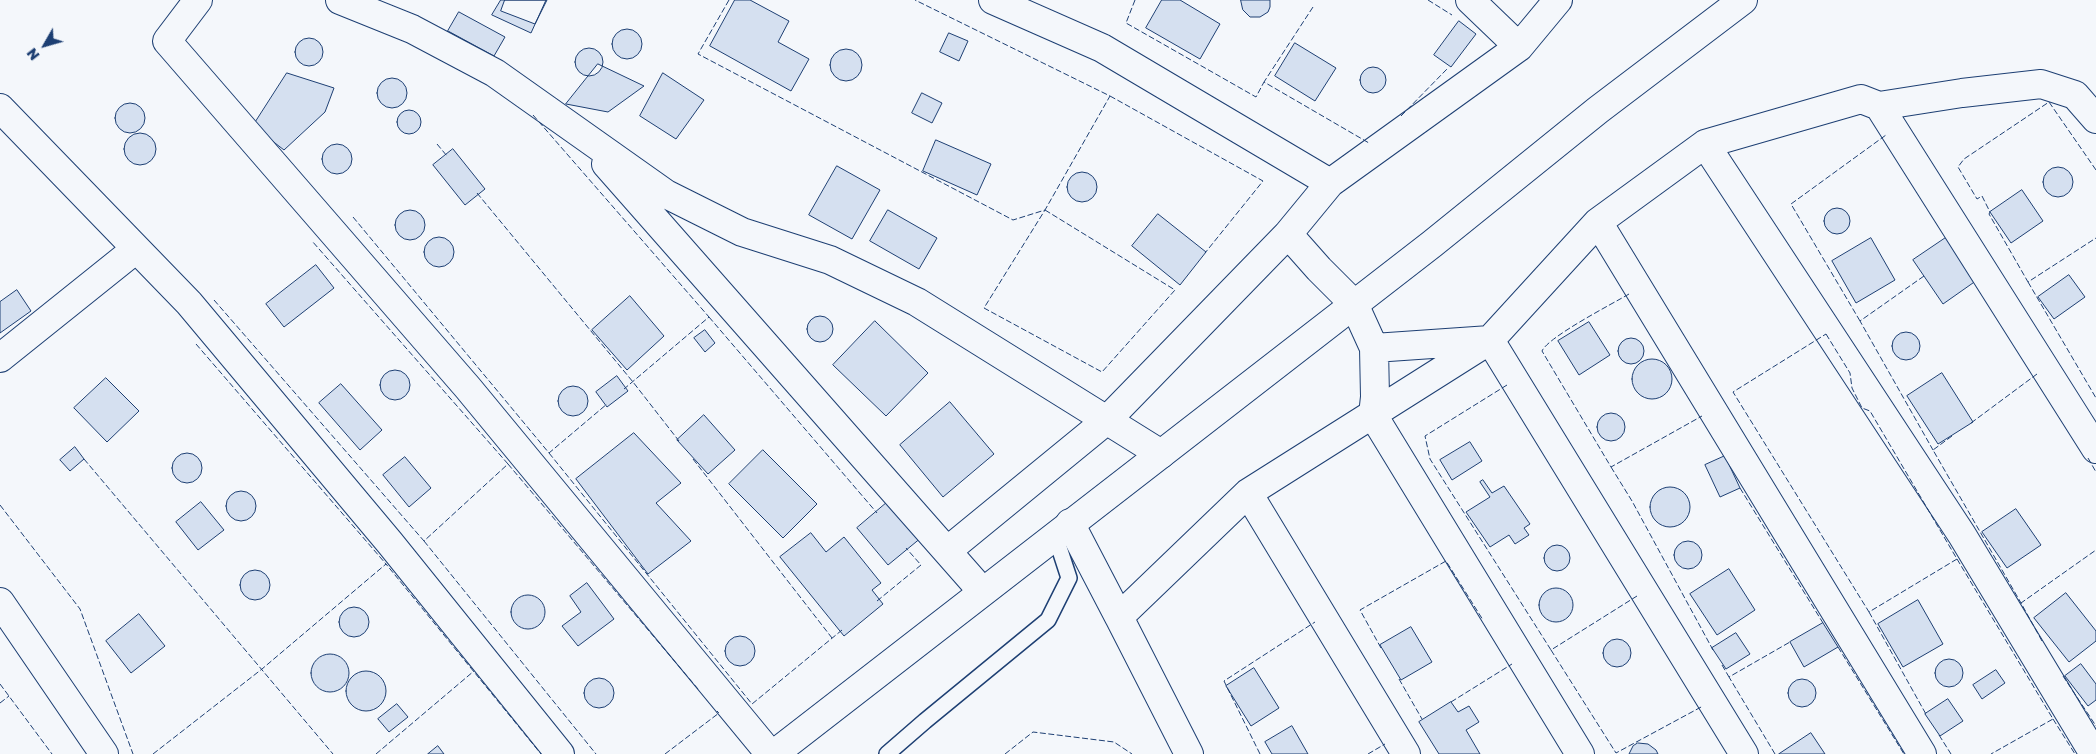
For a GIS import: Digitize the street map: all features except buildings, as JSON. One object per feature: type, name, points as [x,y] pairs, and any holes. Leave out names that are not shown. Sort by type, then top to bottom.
[{"type":"street","points":[[198,0],[167,41],[468,388],[770,754]]},
{"type":"street","points":[[340,0],[412,29],[496,73],[666,194],[742,232],[830,260],[917,302],[1160,454]]},
{"type":"street","points":[[993,0],[1102,48],[1330,183]]},
{"type":"street","points":[[1470,0],[1519,47]]},
{"type":"street","points":[[947,551],[1107,420],[1288,234],[1330,183],[1519,47],[1558,0]]},
{"type":"street","points":[[774,754],[1432,244],[1598,110],[1743,0]]},
{"type":"street","points":[[1119,617],[1248,493],[1490,340],[1598,222],[1705,144],[1861,99],[1879,106],[1962,93],[2041,84],[2075,95],[2096,119]]},
{"type":"street","points":[[1879,106],[2096,449]]},
{"type":"street","points":[[0,108],[189,303],[390,543],[560,754]]},
{"type":"street","points":[[574,128],[982,591]]},
{"type":"street","points":[[1705,144],[1962,535],[2094,754]]},
{"type":"street","points":[[1598,222],[1922,754]]},
{"type":"street","points":[[1288,234],[1354,304],[1374,348],[1375,397],[1373,415],[1580,754]]},
{"type":"street","points":[[0,358],[136,249]]},
{"type":"street","points":[[1374,348],[1490,340]]},
{"type":"street","points":[[1490,340],[1744,754]]},
{"type":"street","points":[[1248,493],[1406,754]]},
{"type":"street","points":[[1062,529],[1119,617],[1189,754]]},
{"type":"street","points":[[0,602],[104,754]]},
{"type":"lane","points":[[887,754],[1048,620],[1069,578],[1062,529]]},
{"type":"fence","points":[[729,0],[698,54],[1013,220],[1045,210],[1110,96],[915,0]]},
{"type":"fence","points":[[1135,0],[1126,23],[1256,97],[1264,82]]},
{"type":"fence","points":[[1428,0],[1452,15]]},
{"type":"fence","points":[[1313,7],[1264,82],[1369,143]]},
{"type":"fence","points":[[1401,116],[1447,69]]},
{"type":"fence","points":[[1110,96],[1263,181],[1205,253]]},
{"type":"fence","points":[[2096,170],[2049,102],[1964,159],[1958,167],[1977,199],[1982,196],[1990,212],[1989,214],[2028,282],[2096,238]]},
{"type":"fence","points":[[533,115],[709,317],[624,389]]},
{"type":"fence","points":[[1860,321],[1791,204],[1886,135]]},
{"type":"fence","points":[[437,144],[447,156]]},
{"type":"fence","points":[[477,193],[633,382],[679,441]]},
{"type":"fence","points":[[1045,210],[1175,290],[1102,372],[984,308],[1045,210]]},
{"type":"fence","points":[[353,217],[549,453],[607,404]]},
{"type":"fence","points":[[214,300],[424,541],[508,464],[312,241]]},
{"type":"fence","points":[[1924,276],[1860,321],[1933,450]]},
{"type":"fence","points":[[2028,282],[2096,398]]},
{"type":"fence","points":[[1629,294],[1568,329],[1542,351],[1611,467],[1702,416]]},
{"type":"fence","points":[[709,317],[877,513]]},
{"type":"fence","points":[[1826,334],[1850,373],[1852,388],[1862,408],[1870,411],[1957,559],[1869,612],[1733,392],[1826,334]]},
{"type":"fence","points":[[196,344],[386,564]]},
{"type":"fence","points":[[1971,423],[2037,374]]},
{"type":"fence","points":[[1507,385],[1425,436],[1430,459],[1551,650],[1637,596]]},
{"type":"fence","points":[[1952,436],[1933,450],[2021,603]]},
{"type":"fence","points":[[549,453],[752,704],[842,630]]},
{"type":"fence","points":[[2088,458],[2096,472]]},
{"type":"fence","points":[[84,459],[333,754]]},
{"type":"fence","points":[[693,459],[832,638]]},
{"type":"fence","points":[[508,464],[698,689]]},
{"type":"fence","points":[[1611,467],[1632,501],[1713,650]]},
{"type":"fence","points":[[1740,488],[1823,623]]},
{"type":"fence","points":[[0,505],[80,609],[133,754]]},
{"type":"fence","points":[[424,541],[596,754]]},
{"type":"fence","points":[[877,601],[921,565],[906,548]]},
{"type":"fence","points":[[2042,641],[2021,603],[2096,550]]},
{"type":"fence","points":[[1957,559],[2053,719],[1991,754]]},
{"type":"fence","points":[[1381,648],[1360,610],[1446,561],[1483,620]]},
{"type":"fence","points":[[153,754],[262,669],[386,564],[541,754]]},
{"type":"fence","points":[[1869,612],[1927,716]]},
{"type":"fence","points":[[1260,754],[1224,681],[1315,622]]},
{"type":"fence","points":[[1775,754],[1729,677],[1790,642]]},
{"type":"fence","points":[[1838,647],[1904,754]]},
{"type":"fence","points":[[1551,650],[1616,753],[1703,706]]},
{"type":"fence","points":[[1451,702],[1512,664]]},
{"type":"fence","points":[[1722,665],[1729,677]]},
{"type":"fence","points":[[376,754],[474,671]]},
{"type":"fence","points":[[2063,676],[2096,726]]},
{"type":"fence","points":[[1399,679],[1422,719]]},
{"type":"fence","points":[[0,684],[52,754]]},
{"type":"fence","points":[[0,703],[9,696]]},
{"type":"fence","points":[[665,754],[719,713],[717,711]]},
{"type":"fence","points":[[2053,719],[2075,754]]},
{"type":"fence","points":[[1005,754],[1033,732],[1114,742],[1132,754]]},
{"type":"fence","points":[[1939,735],[1951,754]]},
{"type":"fence","points":[[1368,754],[1385,744]]}]
